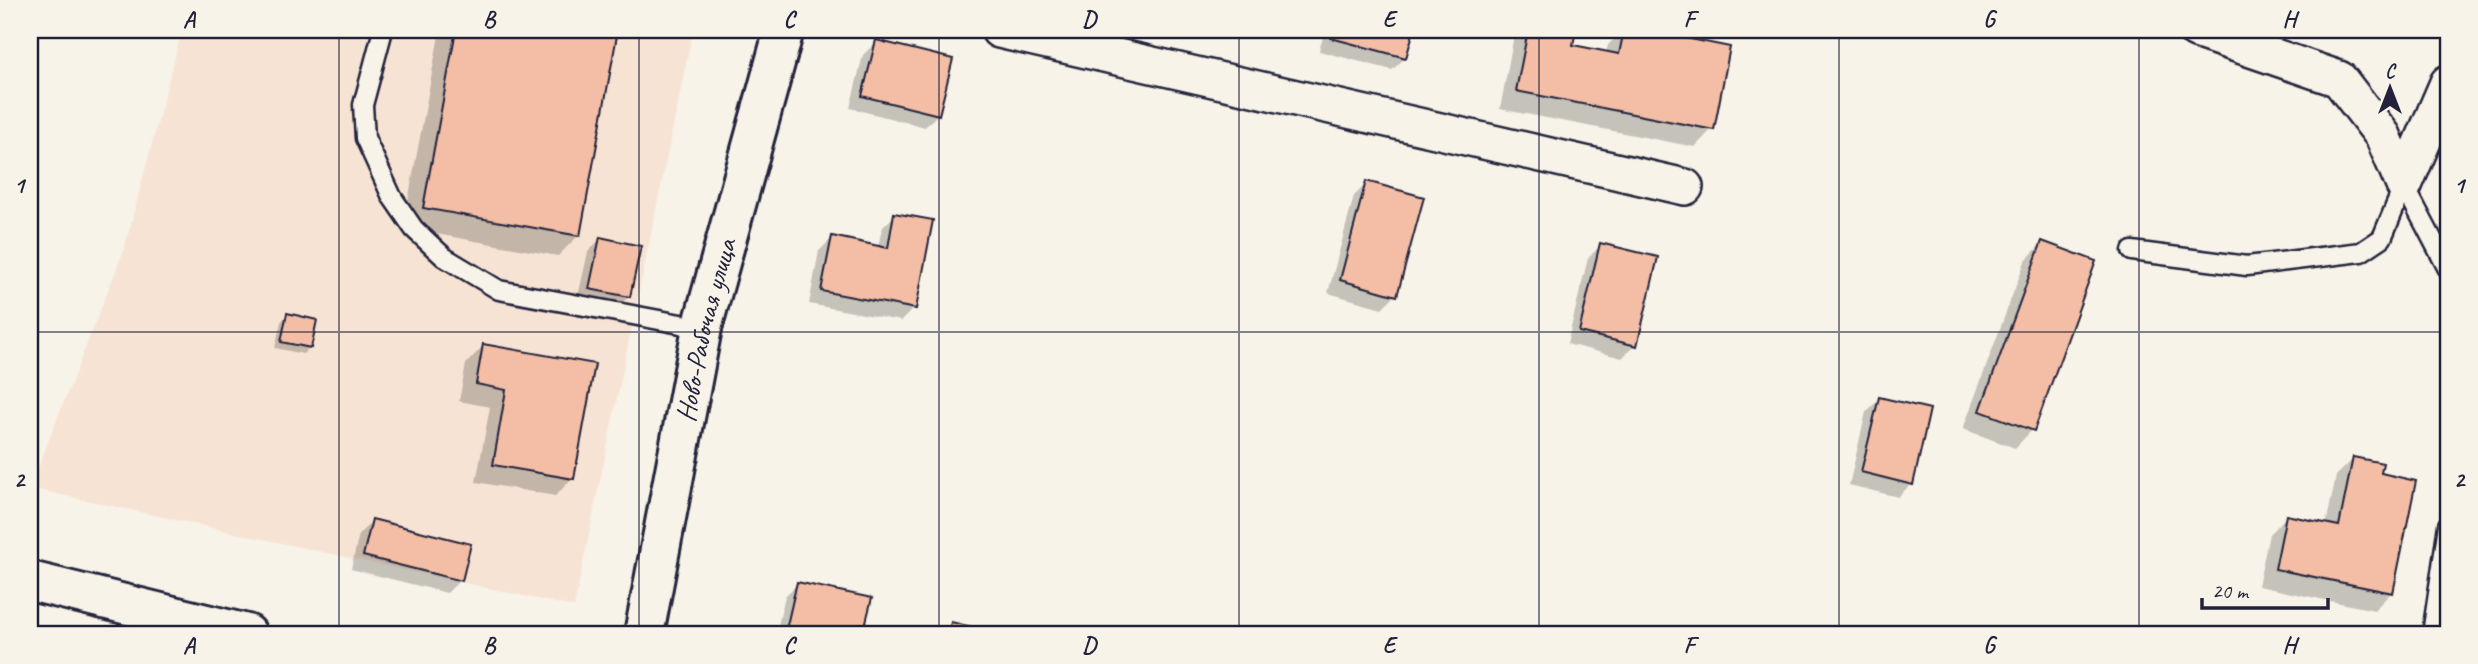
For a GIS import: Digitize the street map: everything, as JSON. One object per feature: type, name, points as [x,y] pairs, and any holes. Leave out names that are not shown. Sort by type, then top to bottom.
[{"type":"street","name":"Ново-Рабочая улица","points":[[644,634],[702,328],[784,30]]},
{"type":"street","points":[[999,30],[1685,187]]},
{"type":"street","points":[[2196,30],[2339,79],[2384,135],[2404,184]]},
{"type":"street","points":[[2404,184],[2448,83]]},
{"type":"street","points":[[30,581],[247,634]]},
{"type":"lane","points":[[383,30],[363,105],[365,138],[391,197],[414,229],[444,257],[499,290],[702,328]]},
{"type":"lane","points":[[2132,251],[2247,267],[2361,253],[2382,239],[2404,184]]},
{"type":"lane","points":[[2404,184],[2448,269]]},
{"type":"lane","points":[[2432,634],[2448,525]]},
{"type":"shaded area","points":[[182,30],[693,30],[574,607],[30,488],[124,250]]},
{"type":"building","points":[[456,30],[618,30],[580,236],[423,208]]},
{"type":"building","points":[[1334,30],[1414,30],[1406,58],[1331,38]]},
{"type":"building","points":[[1528,30],[1576,30],[1573,45],[1619,54],[1624,30],[1646,30],[1730,47],[1714,130],[1516,91]]},
{"type":"building","points":[[876,40],[953,59],[939,115],[862,96]]},
{"type":"building","points":[[1366,181],[1424,197],[1397,296],[1340,280]]},
{"type":"building","points":[[894,213],[933,220],[916,309],[821,291],[832,236],[888,248]]},
{"type":"building","points":[[600,237],[641,246],[630,297],[589,289]]},
{"type":"building","points":[[2042,241],[2096,261],[2034,431],[1980,411]]},
{"type":"building","points":[[1600,243],[1658,257],[1637,346],[1579,332]]},
{"type":"building","points":[[287,313],[317,320],[311,348],[281,342]]},
{"type":"building","points":[[483,344],[595,364],[574,479],[493,465],[506,390],[476,384]]},
{"type":"building","points":[[1879,397],[1930,409],[1913,485],[1861,472]]},
{"type":"building","points":[[2353,457],[2383,463],[2381,473],[2416,481],[2393,593],[2275,569],[2286,515],[2339,526]]},
{"type":"building","points":[[372,519],[471,544],[462,581],[363,556]]},
{"type":"building","points":[[797,582],[872,598],[863,634],[785,634]]},
{"type":"building","points":[[951,622],[1002,634],[948,634]]}]
